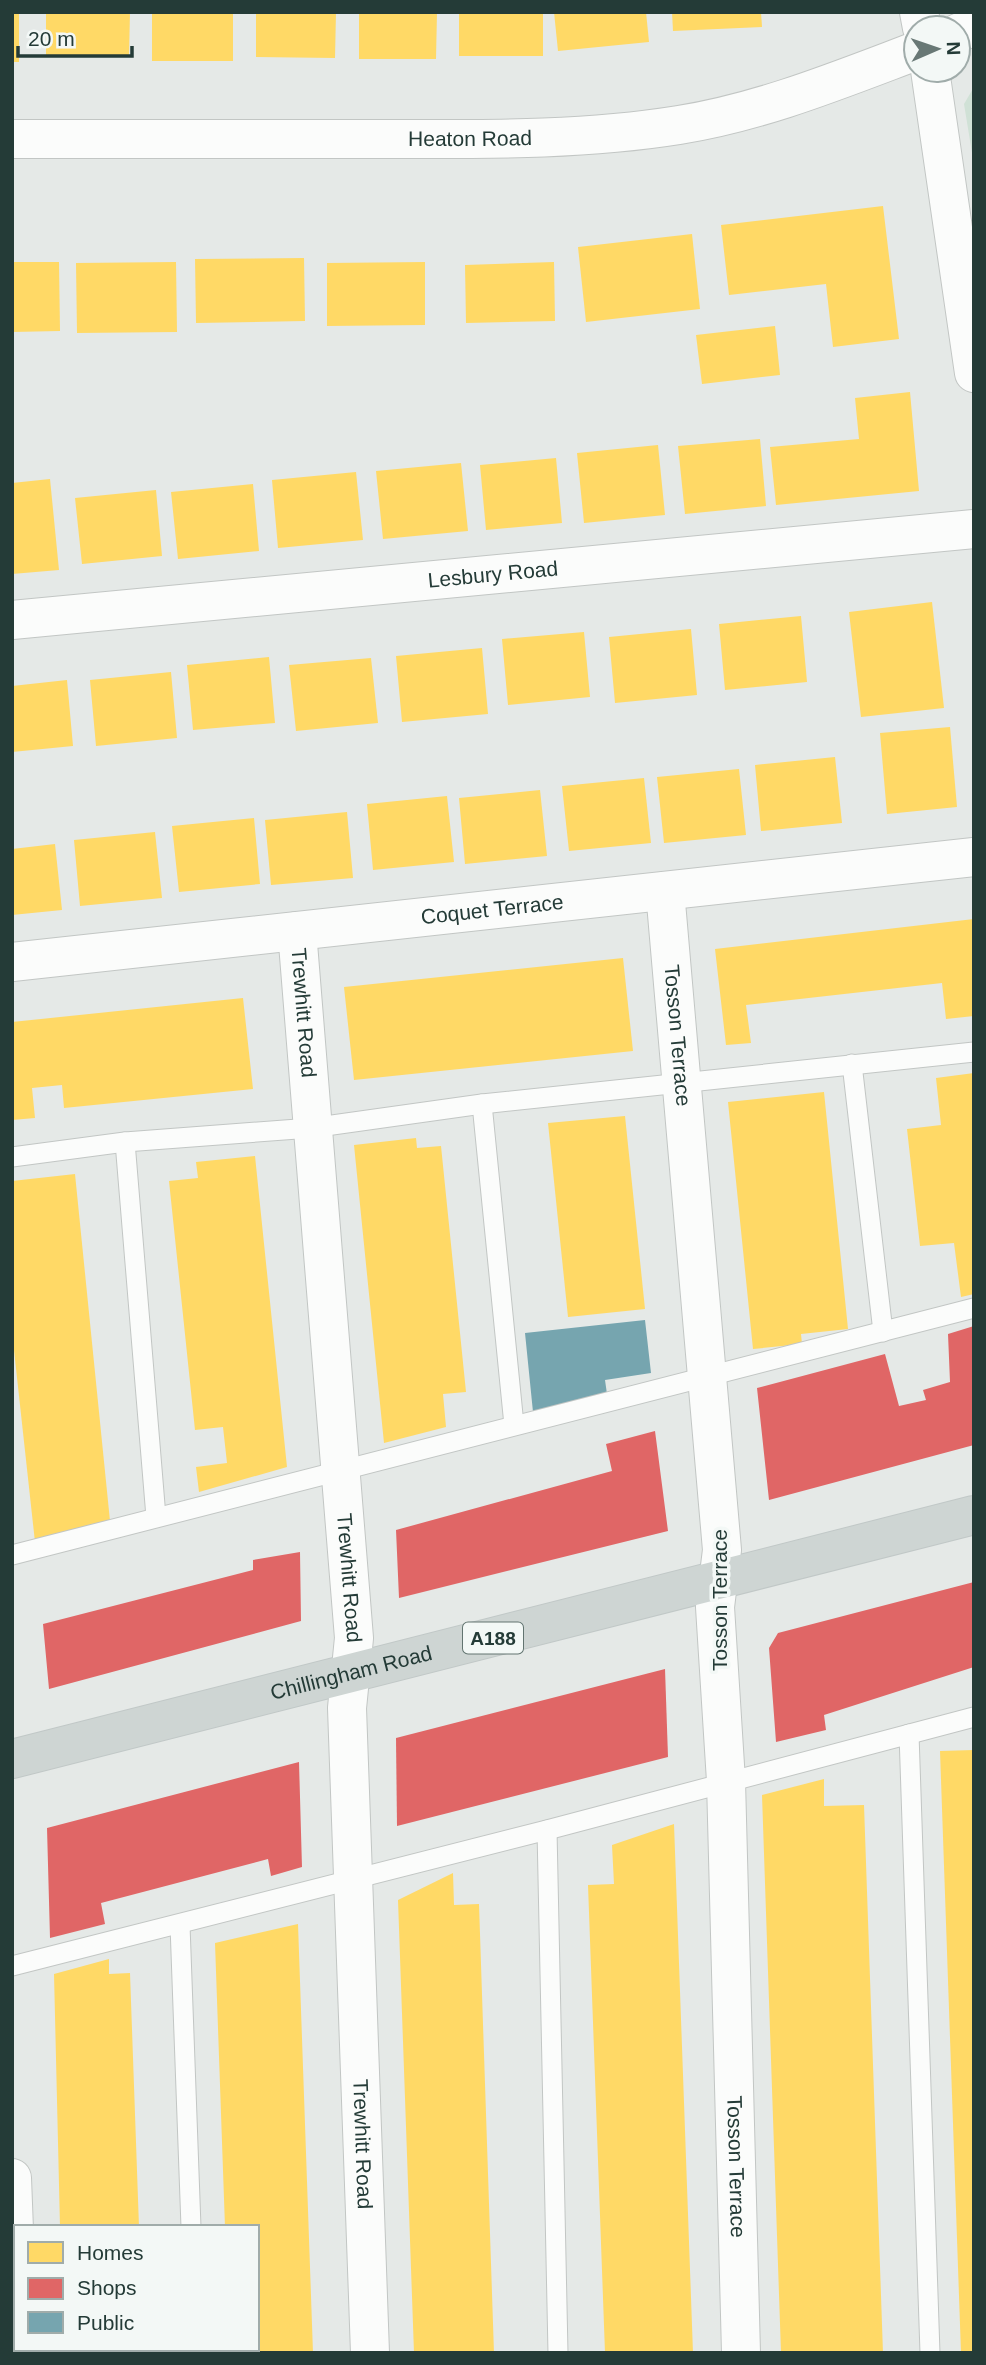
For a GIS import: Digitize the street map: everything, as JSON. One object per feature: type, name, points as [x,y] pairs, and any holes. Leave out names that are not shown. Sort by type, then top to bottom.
[{"type":"main road","name":"Chillingham Road","points":[[12,1759],[974,1515]]},
{"type":"street","name":"Heaton Road","points":[[12,139],[520,139],[609,134],[681,125],[751,108],[805,93],[902,56]]},
{"type":"street","points":[[932,84],[974,373]]},
{"type":"street","name":"Lesbury Road","points":[[12,620],[974,529]]},
{"type":"street","name":"Coquet Terrace","points":[[12,962],[974,857]]},
{"type":"street","name":"Tosson Terrace","points":[[665,891],[722,1550],[715,1607],[726,1781],[741,2353]]},
{"type":"street","name":"Trewhitt Road","points":[[298,931],[311,1128],[355,1638],[347,1708],[370,2353]]},
{"type":"street","points":[[12,2178],[14,2230]]},
{"type":"lane","points":[[12,1157],[125,1142],[311,1128],[482,1104],[974,1052]]},
{"type":"lane","points":[[852,1064],[883,1332]]},
{"type":"lane","points":[[482,1104],[514,1425]]},
{"type":"lane","points":[[125,1142],[156,1517]]},
{"type":"lane","points":[[12,1555],[974,1308]]},
{"type":"lane","points":[[12,1966],[180,1925],[974,1717]]},
{"type":"lane","points":[[909,1734],[930,2353]]},
{"type":"lane","points":[[547,1830],[558,2353]]},
{"type":"lane","points":[[180,1925],[191,2225]]},
{"type":"green space","points":[[974,87],[974,165],[964,104]]},
{"type":"building: Homes","points":[[12,12],[19,12],[19,62],[12,62]]},
{"type":"building: Homes","points":[[46,12],[130,12],[129,56],[46,56]]},
{"type":"building: Homes","points":[[152,12],[233,12],[233,61],[152,61]]},
{"type":"building: Homes","points":[[256,12],[336,12],[335,58],[256,57]]},
{"type":"building: Homes","points":[[359,12],[437,12],[436,59],[359,59]]},
{"type":"building: Homes","points":[[459,12],[543,12],[543,56],[459,56]]},
{"type":"building: Homes","points":[[554,12],[646,12],[649,42],[558,51]]},
{"type":"building: Homes","points":[[672,12],[761,12],[762,27],[673,31]]},
{"type":"building: Homes","points":[[883,206],[899,339],[833,347],[826,284],[729,295],[721,225]]},
{"type":"building: Homes","points":[[692,234],[700,309],[586,322],[578,247]]},
{"type":"building: Homes","points":[[304,258],[305,321],[196,323],[195,259]]},
{"type":"building: Homes","points":[[12,262],[59,262],[60,331],[12,332]]},
{"type":"building: Homes","points":[[176,262],[177,332],[77,333],[76,263]]},
{"type":"building: Homes","points":[[425,262],[425,325],[327,326],[327,263]]},
{"type":"building: Homes","points":[[554,262],[555,321],[466,323],[465,265]]},
{"type":"building: Homes","points":[[775,326],[780,375],[702,384],[696,335]]},
{"type":"building: Homes","points":[[910,392],[919,491],[776,505],[770,447],[859,439],[855,398]]},
{"type":"building: Homes","points":[[760,439],[766,506],[685,514],[678,446]]},
{"type":"building: Homes","points":[[658,445],[665,515],[584,523],[577,453]]},
{"type":"building: Homes","points":[[556,458],[562,523],[486,530],[480,465]]},
{"type":"building: Homes","points":[[461,463],[468,531],[383,539],[376,471]]},
{"type":"building: Homes","points":[[356,472],[363,540],[278,548],[272,480]]},
{"type":"building: Homes","points":[[50,479],[59,570],[12,574],[12,483]]},
{"type":"building: Homes","points":[[253,484],[259,551],[178,559],[171,492]]},
{"type":"building: Homes","points":[[156,490],[162,556],[82,564],[75,498]]},
{"type":"building: Homes","points":[[932,602],[944,708],[861,717],[849,612]]},
{"type":"building: Homes","points":[[801,616],[807,682],[725,690],[719,624]]},
{"type":"building: Homes","points":[[691,629],[697,695],[615,703],[609,637]]},
{"type":"building: Homes","points":[[584,632],[590,697],[508,705],[502,639]]},
{"type":"building: Homes","points":[[482,648],[488,714],[402,722],[396,656]]},
{"type":"building: Homes","points":[[269,657],[275,723],[193,730],[187,665]]},
{"type":"building: Homes","points":[[371,658],[378,723],[296,731],[289,665]]},
{"type":"building: Homes","points":[[171,672],[177,738],[96,746],[90,680]]},
{"type":"building: Homes","points":[[67,680],[73,746],[12,752],[12,686]]},
{"type":"building: Homes","points":[[950,727],[957,807],[887,814],[880,733]]},
{"type":"building: Homes","points":[[835,757],[842,823],[761,831],[755,765]]},
{"type":"building: Homes","points":[[739,769],[746,835],[664,843],[657,777]]},
{"type":"building: Homes","points":[[644,778],[651,843],[569,851],[562,786]]},
{"type":"building: Homes","points":[[540,790],[547,856],[465,864],[459,798]]},
{"type":"building: Homes","points":[[447,796],[454,862],[373,870],[367,804]]},
{"type":"building: Homes","points":[[347,812],[353,878],[271,885],[265,820]]},
{"type":"building: Homes","points":[[254,818],[260,884],[179,892],[172,826]]},
{"type":"building: Homes","points":[[155,832],[162,898],[80,906],[74,840]]},
{"type":"building: Homes","points":[[55,844],[62,910],[12,915],[12,849]]},
{"type":"building: Homes","points":[[974,919],[974,1016],[946,1019],[942,983],[746,1005],[751,1043],[726,1045],[715,949]]},
{"type":"building: Homes","points":[[623,958],[633,1051],[354,1080],[344,987]]},
{"type":"building: Homes","points":[[243,998],[253,1089],[64,1108],[62,1085],[32,1088],[35,1118],[12,1120],[12,1022]]},
{"type":"building: Homes","points":[[974,1073],[974,1294],[961,1297],[954,1243],[920,1246],[907,1129],[941,1125],[936,1078]]},
{"type":"building: Homes","points":[[824,1092],[848,1329],[801,1334],[802,1344],[753,1349],[728,1102]]},
{"type":"building: Homes","points":[[625,1116],[645,1309],[568,1317],[548,1123]]},
{"type":"building: Homes","points":[[416,1138],[417,1148],[441,1146],[466,1392],[443,1394],[446,1427],[384,1443],[354,1145]]},
{"type":"building: Homes","points":[[255,1156],[287,1467],[199,1492],[196,1467],[227,1463],[223,1427],[195,1430],[169,1181],[198,1178],[196,1162]]},
{"type":"building: Homes","points":[[75,1174],[110,1521],[35,1542],[12,1332],[12,1181]]},
{"type":"building: Homes","points":[[974,1750],[974,2353],[961,2353],[940,1751]]},
{"type":"building: Homes","points":[[824,1779],[824,1806],[864,1805],[883,2353],[781,2353],[762,1795]]},
{"type":"building: Homes","points":[[674,1824],[693,2353],[605,2353],[588,1885],[614,1884],[612,1845]]},
{"type":"building: Homes","points":[[453,1873],[454,1905],[479,1904],[494,2353],[414,2353],[398,1900]]},
{"type":"building: Homes","points":[[298,1924],[313,2353],[229,2353],[259,2351],[259,2225],[225,2225],[215,1943]]},
{"type":"building: Homes","points":[[109,1959],[109,1974],[130,1973],[139,2225],[60,2225],[54,1974]]},
{"type":"building: Homes","points":[[63,2351],[143,2351],[143,2353]]},
{"type":"building: Shops","points":[[974,1326],[974,1445],[769,1500],[757,1388],[885,1354],[899,1406],[926,1400],[923,1390],[950,1382],[948,1334]]},
{"type":"building: Shops","points":[[655,1431],[668,1531],[399,1598],[396,1530],[612,1471],[606,1444]]},
{"type":"building: Shops","points":[[300,1552],[301,1621],[49,1689],[43,1624],[253,1570],[253,1560]]},
{"type":"building: Shops","points":[[974,1582],[974,1667],[824,1715],[826,1730],[776,1742],[769,1648],[778,1633]]},
{"type":"building: Shops","points":[[665,1669],[668,1757],[397,1826],[396,1738]]},
{"type":"building: Shops","points":[[299,1762],[302,1867],[271,1876],[268,1859],[101,1903],[105,1924],[50,1938],[47,1828]]},
{"type":"building: Public","points":[[645,1320],[651,1373],[605,1380],[607,1394],[533,1412],[525,1333]]}]
